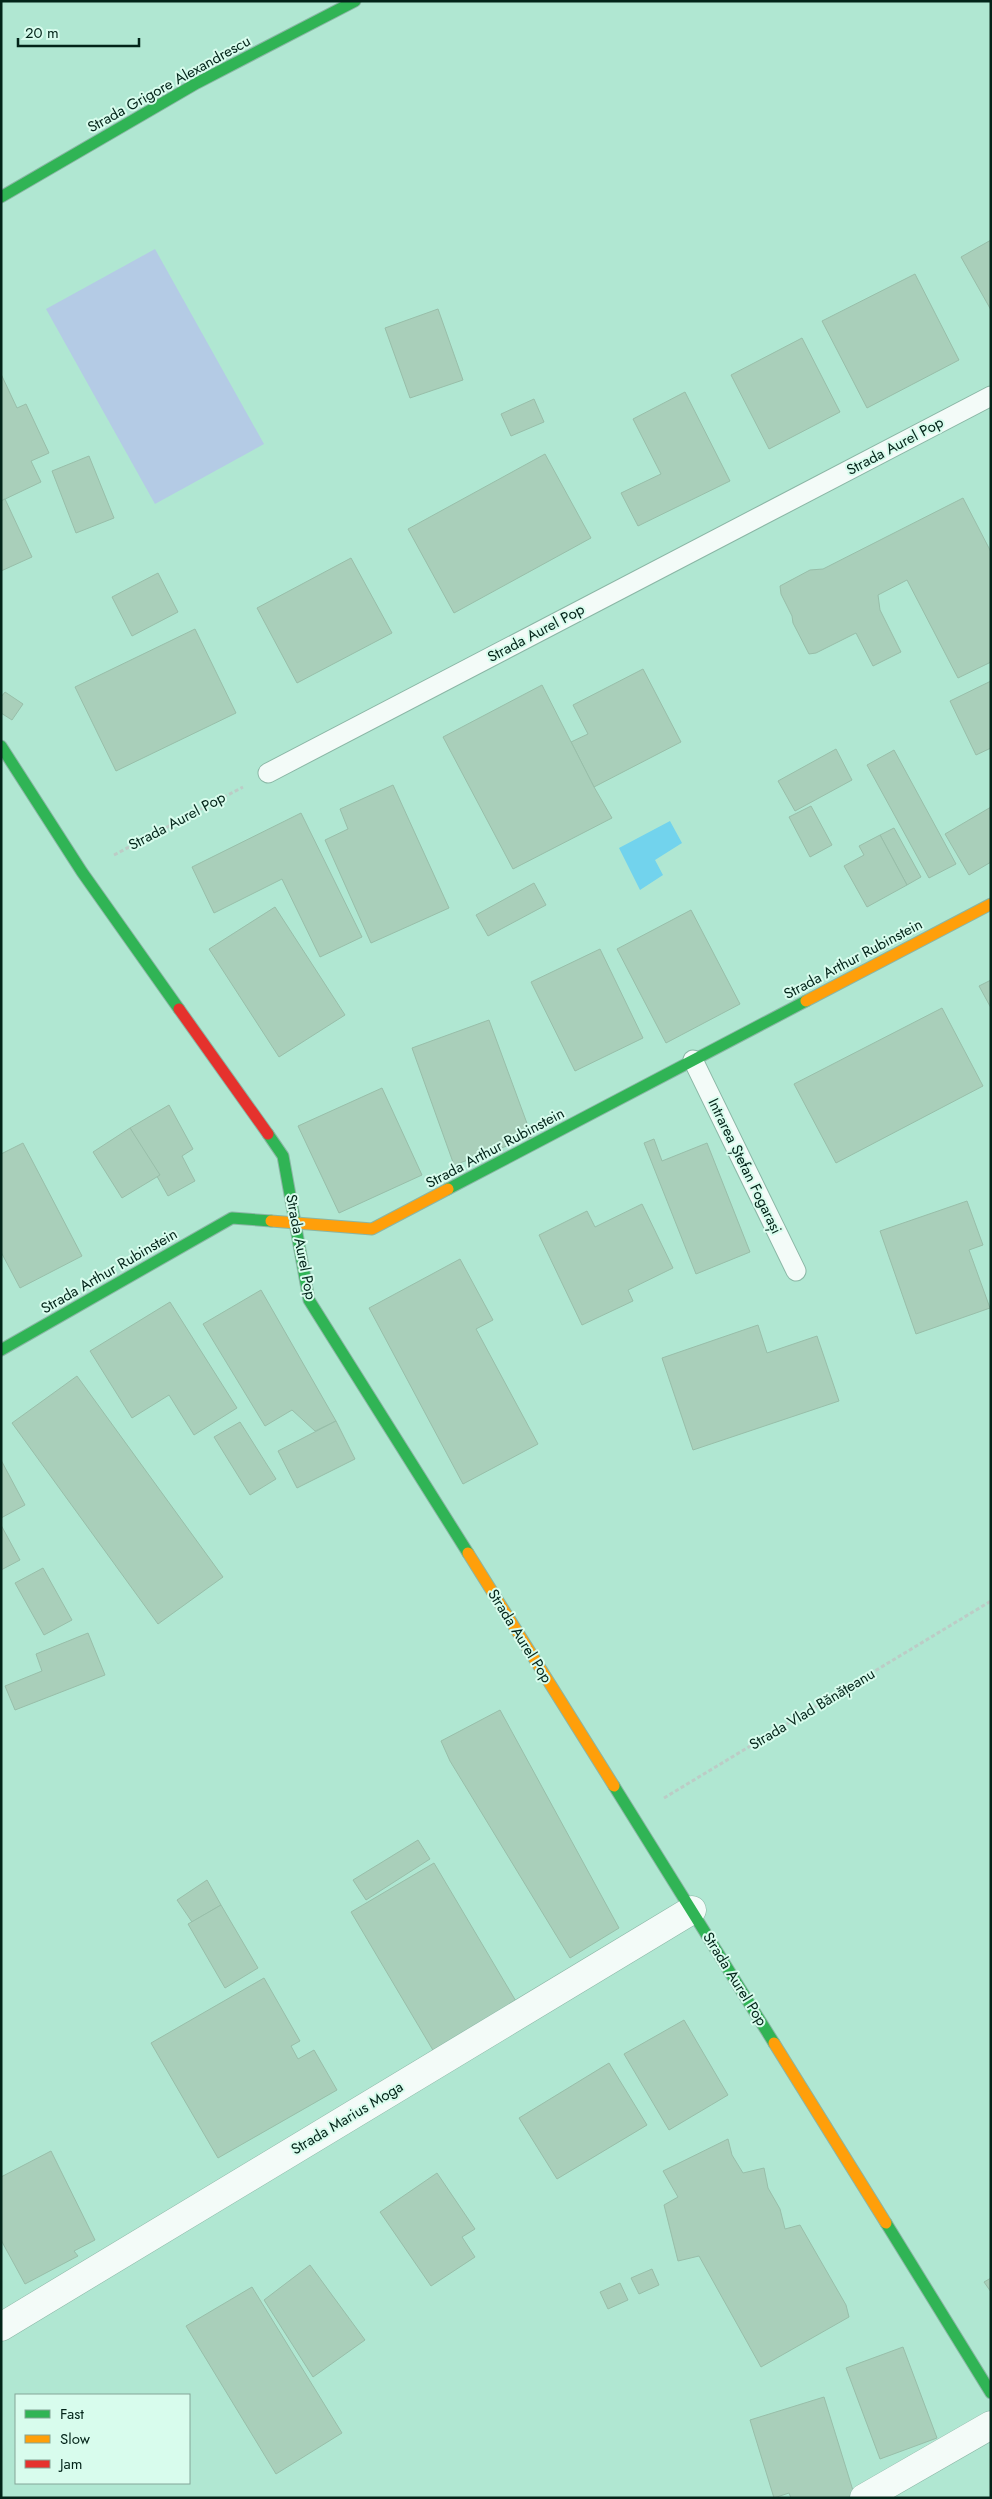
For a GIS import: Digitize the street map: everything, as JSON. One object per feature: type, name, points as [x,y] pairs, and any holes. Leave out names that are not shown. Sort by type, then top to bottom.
[{"type":"street","name":"Strada Grigore Alexandrescu","points":[[1,197],[196,82],[355,1]]},
{"type":"street","name":"Strada Aurel Pop","points":[[1,746],[82,872],[283,1156],[309,1300],[692,1910],[991,2392]]},
{"type":"street","name":"Strada Arthur Rubinstein","points":[[1,1350],[232,1218],[372,1229],[991,904]]},
{"type":"street","name":"Strada Marius Moga","points":[[1,2327],[692,1910]]},
{"type":"street","points":[[864,2498],[991,2425]]},
{"type":"lane","name":"Strada Aurel Pop","points":[[268,773],[991,396]]},
{"type":"lane","name":"Intrarea Ștefan Fogarași","points":[[693,1060],[796,1272]]},
{"type":"path","name":"Strada Aurel Pop","points":[[82,872],[268,773]]},
{"type":"path","name":"Strada Vlad Bănățeanu","points":[[633,1817],[991,1601]]},
{"type":"shaded area","points":[[155,249],[264,444],[155,504],[46,309]]},
{"type":"water","points":[[670,821],[682,843],[655,860],[663,875],[640,890],[619,848]]},
{"type":"building","points":[[991,240],[991,310],[961,257]]},
{"type":"building","points":[[915,274],[959,360],[867,408],[822,321]]},
{"type":"building","points":[[438,309],[463,380],[410,398],[385,328]]},
{"type":"building","points":[[802,338],[840,412],[769,449],[731,375]]},
{"type":"building","points":[[1,374],[17,408],[26,404],[49,453],[31,461],[41,482],[1,501]]},
{"type":"building","points":[[685,392],[730,481],[638,526],[621,493],[661,474],[633,419]]},
{"type":"building","points":[[534,399],[544,422],[511,436],[501,414]]},
{"type":"building","points":[[545,454],[591,538],[454,613],[408,529]]},
{"type":"building","points":[[89,456],[114,518],[76,533],[52,471]]},
{"type":"building","points":[[963,498],[991,552],[991,662],[958,678],[907,580],[878,595],[880,610],[901,652],[873,666],[856,633],[816,653],[809,654],[793,623],[792,616],[781,594],[780,586],[810,570],[823,569]]},
{"type":"building","points":[[5,499],[32,557],[1,571],[1,501]]},
{"type":"building","points":[[351,558],[392,633],[297,683],[257,608]]},
{"type":"building","points":[[158,573],[178,612],[132,636],[112,597]]},
{"type":"building","points":[[195,629],[236,713],[116,771],[75,687]]},
{"type":"building","points":[[643,669],[681,742],[594,787],[571,742],[588,734],[573,705]]},
{"type":"building","points":[[991,681],[991,748],[976,755],[950,701]]},
{"type":"building","points":[[542,685],[612,818],[513,869],[443,737]]},
{"type":"building","points":[[5,692],[23,704],[12,720],[1,713],[1,697]]},
{"type":"building","points":[[836,749],[852,780],[795,811],[778,781]]},
{"type":"building","points":[[894,750],[956,864],[929,878],[867,765]]},
{"type":"building","points":[[393,785],[449,908],[371,943],[325,840],[348,829],[340,809]]},
{"type":"building","points":[[811,806],[832,845],[810,857],[789,817]]},
{"type":"building","points":[[991,807],[991,862],[969,875],[945,834]]},
{"type":"building","points":[[301,813],[362,937],[320,957],[282,879],[214,913],[192,867]]},
{"type":"building","points":[[894,828],[921,877],[907,885],[880,835]]},
{"type":"building","points":[[880,835],[907,885],[867,907],[844,866],[864,855],[859,846]]},
{"type":"building","points":[[534,883],[546,905],[488,936],[476,915]]},
{"type":"building","points":[[275,907],[345,1015],[279,1057],[209,949]]},
{"type":"building","points":[[691,910],[740,1004],[666,1043],[617,949]]},
{"type":"building","points":[[600,949],[643,1038],[575,1071],[531,982]]},
{"type":"building","points":[[991,980],[991,1008],[979,986]]},
{"type":"building","points":[[942,1008],[983,1086],[836,1163],[794,1084]]},
{"type":"building","points":[[489,1020],[532,1137],[454,1165],[412,1048]]},
{"type":"building","points":[[382,1088],[422,1175],[339,1213],[298,1126]]},
{"type":"building","points":[[169,1105],[193,1149],[182,1156],[195,1181],[168,1196],[130,1128]]},
{"type":"building","points":[[130,1128],[160,1175],[122,1198],[93,1152]]},
{"type":"building","points":[[654,1139],[662,1161],[707,1143],[750,1252],[696,1274],[644,1143]]},
{"type":"building","points":[[23,1143],[82,1256],[20,1288],[1,1252],[1,1154]]},
{"type":"building","points":[[967,1201],[983,1245],[969,1250],[990,1308],[916,1334],[880,1231]]},
{"type":"building","points":[[642,1204],[673,1268],[628,1290],[633,1301],[582,1325],[539,1235],[587,1211],[595,1227]]},
{"type":"building","points":[[460,1259],[493,1320],[476,1329],[538,1444],[463,1484],[369,1308]]},
{"type":"building","points":[[261,1290],[336,1421],[315,1431],[292,1410],[265,1426],[203,1324]]},
{"type":"building","points":[[170,1302],[237,1408],[194,1435],[169,1395],[132,1418],[90,1351]]},
{"type":"building","points":[[758,1325],[767,1353],[817,1336],[839,1401],[693,1450],[662,1358]]},
{"type":"building","points":[[77,1376],[223,1577],[158,1624],[12,1423]]},
{"type":"building","points":[[336,1421],[355,1459],[297,1488],[278,1451]]},
{"type":"building","points":[[240,1422],[276,1479],[250,1495],[214,1437]]},
{"type":"building","points":[[1,1460],[25,1505],[1,1518]]},
{"type":"building","points":[[1,1525],[20,1560],[1,1570]]},
{"type":"building","points":[[43,1568],[72,1620],[44,1635],[15,1583]]},
{"type":"building","points":[[88,1633],[105,1675],[15,1710],[5,1686],[42,1671],[36,1654]]},
{"type":"building","points":[[500,1710],[619,1928],[570,1958],[450,1761],[441,1741]]},
{"type":"building","points":[[418,1840],[430,1859],[366,1900],[353,1880]]},
{"type":"building","points":[[434,1863],[520,2008],[437,2057],[351,1912]]},
{"type":"building","points":[[207,1880],[221,1905],[192,1922],[177,1900]]},
{"type":"building","points":[[221,1905],[258,1968],[225,1988],[188,1924]]},
{"type":"building","points":[[264,1978],[300,2041],[291,2046],[298,2059],[314,2050],[337,2090],[218,2158],[151,2043]]},
{"type":"building","points":[[684,2020],[728,2095],[669,2130],[624,2054]]},
{"type":"building","points":[[609,2063],[647,2125],[557,2179],[519,2118]]},
{"type":"building","points":[[728,2139],[732,2155],[743,2173],[764,2168],[768,2188],[780,2209],[785,2229],[800,2225],[846,2305],[849,2317],[761,2367],[699,2256],[678,2261],[664,2205],[678,2197],[663,2171]]},
{"type":"building","points":[[51,2151],[95,2240],[74,2251],[78,2256],[25,2284],[1,2240],[1,2177]]},
{"type":"building","points":[[437,2173],[475,2229],[462,2237],[475,2257],[431,2286],[380,2212]]},
{"type":"building","points":[[310,2265],[365,2340],[313,2377],[264,2300]]},
{"type":"building","points":[[652,2269],[659,2285],[639,2294],[631,2278]]},
{"type":"building","points":[[991,2278],[991,2292],[984,2282]]},
{"type":"building","points":[[620,2283],[628,2300],[608,2309],[600,2292]]},
{"type":"building","points":[[252,2287],[342,2433],[276,2474],[186,2326]]},
{"type":"building","points":[[903,2347],[937,2438],[880,2459],[846,2368]]},
{"type":"building","points":[[824,2397],[855,2497],[791,2498],[789,2493],[774,2498],[750,2420]]},
{"type":"traffic: fast","points":[[1,197],[197,83],[355,1]]},
{"type":"traffic: fast","points":[[1,746],[82,872],[179,1009]]},
{"type":"traffic: fast","points":[[448,1189],[806,1001]]},
{"type":"traffic: fast","points":[[268,1134],[283,1156],[309,1300],[468,1553]]},
{"type":"traffic: fast","points":[[1,1350],[232,1218],[271,1221]]},
{"type":"traffic: fast","points":[[614,1786],[774,2043]]},
{"type":"traffic: fast","points":[[886,2223],[991,2393]]},
{"type":"traffic: slow","points":[[806,1001],[991,904]]},
{"type":"traffic: slow","points":[[271,1221],[372,1229],[448,1189]]},
{"type":"traffic: slow","points":[[468,1553],[614,1786]]},
{"type":"traffic: slow","points":[[774,2043],[886,2223]]},
{"type":"traffic: jam","points":[[179,1009],[268,1134]]}]
